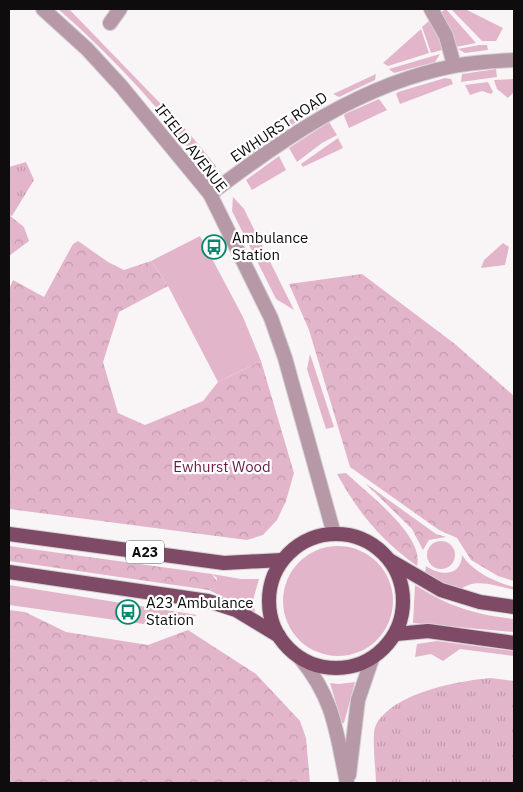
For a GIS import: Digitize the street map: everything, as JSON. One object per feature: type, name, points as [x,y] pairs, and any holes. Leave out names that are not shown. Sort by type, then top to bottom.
[{"type":"main road","name":"A23","points":[[9,534],[224,563],[282,560]]},
{"type":"main road","points":[[279,636],[270,614],[269,600],[270,584],[282,560],[293,549],[307,541],[318,536],[334,534],[349,535],[365,540],[380,550],[391,561],[441,590],[480,602],[514,607]]},
{"type":"main road","points":[[9,572],[208,601],[236,610],[279,636],[301,659],[339,668],[354,666],[372,659],[385,648],[396,634],[402,614],[404,596],[401,582],[391,561]]},
{"type":"main road","points":[[396,634],[428,631],[514,643]]},
{"type":"street","name":"IFIELD AVENUE","points":[[43,9],[87,49],[121,86],[210,194],[271,318],[285,358],[334,534]]},
{"type":"street","points":[[110,22],[120,9]]},
{"type":"street","points":[[431,9],[446,36],[454,65]]},
{"type":"street","name":"EWHURST ROAD","points":[[210,194],[300,129],[344,104],[389,84],[454,65],[514,60]]},
{"type":"street","points":[[301,659],[323,690],[332,712],[348,783]]},
{"type":"street","points":[[348,783],[358,700],[372,659]]},
{"type":"green space","points":[[58,9],[69,9],[188,132],[216,166],[216,172],[205,168],[196,159],[182,139],[138,87],[91,39]]},
{"type":"green space","points":[[446,9],[476,43],[456,47],[441,12]]},
{"type":"green space","points":[[451,9],[465,9],[503,28],[496,41],[482,41]]},
{"type":"green space","points":[[430,20],[442,44],[442,50],[431,53],[422,27]]},
{"type":"green space","points":[[421,29],[429,53],[388,66],[383,63]]},
{"type":"green space","points":[[487,45],[488,50],[465,53],[458,49]]},
{"type":"green space","points":[[440,54],[435,62],[394,73],[389,69]]},
{"type":"green space","points":[[496,69],[497,77],[461,82],[462,74]]},
{"type":"green space","points":[[376,74],[375,80],[339,97],[333,94]]},
{"type":"green space","points":[[445,78],[451,79],[453,84],[400,104],[396,94],[398,92]]},
{"type":"green space","points":[[514,79],[514,92],[508,98],[497,89],[494,80]]},
{"type":"green space","points":[[488,82],[493,92],[491,94],[482,91],[470,95],[465,85]]},
{"type":"green space","points":[[379,99],[387,110],[349,128],[344,116],[345,114]]},
{"type":"green space","points":[[322,100],[324,105],[288,127],[283,124]]},
{"type":"green space","points":[[329,122],[337,135],[322,143],[297,162],[289,148]]},
{"type":"green space","points":[[272,132],[273,138],[242,162],[237,159]]},
{"type":"green space","points":[[338,138],[343,148],[303,167],[301,164]]},
{"type":"green space","points":[[279,156],[286,170],[252,190],[246,180]]},
{"type":"green space","points":[[26,162],[34,180],[12,216],[9,215],[9,167]]},
{"type":"green space","points":[[233,197],[244,209],[294,310],[276,299],[232,211]]},
{"type":"green space","points":[[9,215],[24,227],[29,241],[9,256]]},
{"type":"green space","points":[[200,236],[243,317],[261,361],[218,382],[168,286],[151,261]]},
{"type":"green space","name":"Ewhurst Wood","points":[[78,241],[108,262],[124,270],[151,261],[168,286],[119,312],[103,362],[118,413],[145,425],[203,401],[218,382],[261,361],[294,473],[286,501],[277,520],[263,535],[247,540],[9,509],[9,289],[13,280],[44,297],[73,244]]},
{"type":"green space","points":[[503,243],[509,247],[505,265],[481,268],[484,260]]},
{"type":"green space","points":[[362,274],[455,344],[514,396],[514,581],[498,576],[471,560],[457,538],[439,530],[350,467],[309,330],[289,284]]},
{"type":"green space","points":[[310,354],[334,427],[326,429],[307,369]]},
{"type":"green space","points":[[346,473],[380,503],[404,529],[417,554],[417,566],[392,546],[362,514],[337,474]]},
{"type":"green space","points":[[365,483],[436,534],[446,537],[429,540],[423,550],[412,529]]},
{"type":"green space","points":[[441,541],[451,545],[455,555],[451,565],[441,569],[431,565],[427,555],[431,545]]},
{"type":"green space","points":[[9,546],[212,574],[218,583],[215,588],[209,590],[9,561]]},
{"type":"green space","points":[[338,546],[359,550],[377,562],[389,580],[393,601],[389,622],[377,640],[359,652],[338,656],[317,652],[299,640],[287,622],[283,601],[287,580],[299,562],[317,550]]},
{"type":"green space","points":[[462,555],[478,571],[492,579],[514,587],[514,590],[479,583],[466,586],[460,590],[448,587],[425,573],[426,566],[437,572],[454,571],[461,562]]},
{"type":"green space","points":[[212,574],[241,579],[259,579],[253,600],[255,613],[209,590],[215,588],[217,578]]},
{"type":"green space","points":[[9,585],[197,615],[171,626],[158,626],[9,605]]},
{"type":"green space","points":[[415,585],[439,599],[462,608],[486,615],[514,619],[514,632],[413,623]]},
{"type":"green space","points":[[9,610],[25,612],[66,632],[148,645],[188,630],[256,674],[300,721],[306,738],[310,783],[9,783]]},
{"type":"green space","points":[[437,641],[514,651],[514,656],[460,649],[443,661],[431,654],[415,657],[417,644]]},
{"type":"green space","points":[[491,678],[514,681],[514,783],[376,783],[375,730],[376,725],[384,714],[396,705],[427,691],[461,682]]},
{"type":"green space","points":[[355,682],[344,723],[342,723],[330,683]]},
{"type":"place","name":"Ambulance Station","points":[[214,247]]},
{"type":"place","name":"A23 Ambulance Station","points":[[128,612]]}]
